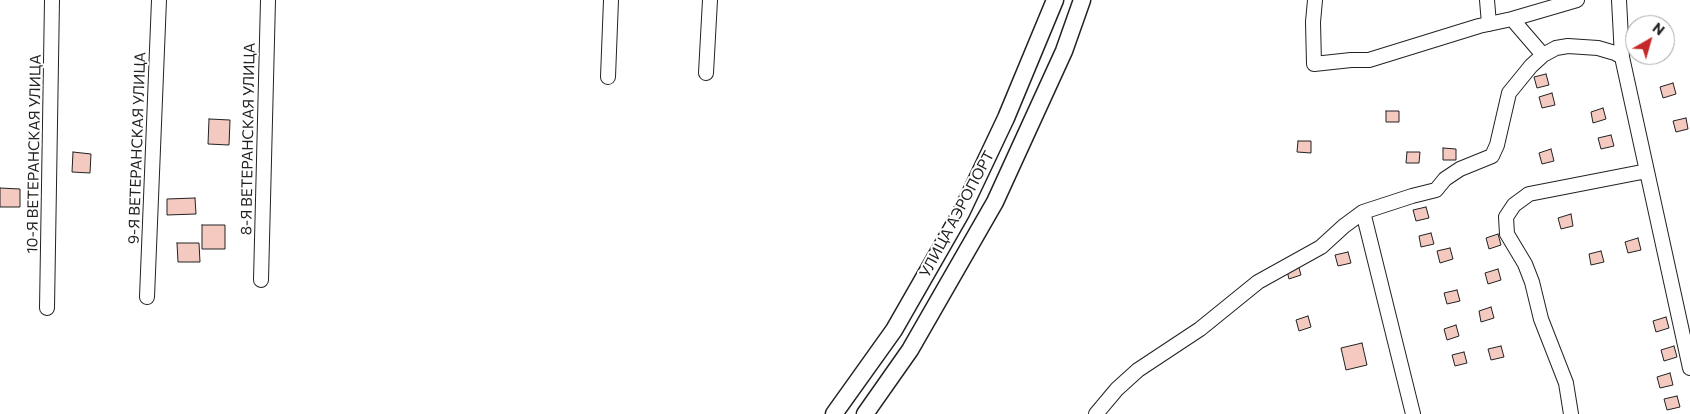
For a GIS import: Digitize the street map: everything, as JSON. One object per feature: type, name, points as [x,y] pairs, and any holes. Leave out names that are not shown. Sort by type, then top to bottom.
[{"type":"main road","name":"УЛИЦА АЭРОПОРТ","points":[[834,414],[894,330],[961,213],[1006,118],[1055,0]]},
{"type":"main road","name":"УЛИЦА АЭРОПОРТ","points":[[865,414],[910,350],[995,202],[1064,51],[1082,0]]},
{"type":"street","name":"10-Я ВЕТЕРАНСКАЯ УЛИЦА","points":[[47,308],[52,0]]},
{"type":"street","name":"9-Я ВЕТЕРАНСКАЯ УЛИЦА","points":[[148,297],[159,0]]},
{"type":"street","name":"8-Я ВЕТЕРАНСКАЯ УЛИЦА","points":[[261,280],[268,0]]},
{"type":"street","points":[[608,77],[610,0]]},
{"type":"street","points":[[706,73],[710,0]]},
{"type":"street","points":[[1315,0],[1313,22],[1314,64],[1369,60],[1577,0]]},
{"type":"street","points":[[1487,0],[1489,24]]},
{"type":"street","points":[[1619,0],[1622,57],[1690,368]]},
{"type":"street","points":[[1512,19],[1543,55]]},
{"type":"street","points":[[1096,414],[1117,389],[1138,370],[1200,329],[1258,282],[1321,247],[1344,226],[1364,212],[1436,190],[1445,180],[1460,169],[1492,156],[1497,145],[1509,93],[1531,66],[1543,55],[1556,48],[1568,46],[1598,48],[1622,57]]},
{"type":"street","points":[[1571,414],[1566,383],[1541,319],[1532,282],[1525,264],[1507,234],[1506,217],[1514,206],[1529,194],[1647,171]]},
{"type":"street","points":[[1364,212],[1413,414]]},
{"type":"building","points":[[1546,74],[1549,85],[1537,88],[1534,77]]},
{"type":"building","points":[[1673,83],[1676,94],[1663,98],[1660,87]]},
{"type":"building","points":[[1552,93],[1555,105],[1542,108],[1539,97]]},
{"type":"building","points":[[1603,108],[1606,119],[1593,123],[1591,112]]},
{"type":"building","points":[[1386,111],[1399,111],[1399,122],[1386,122]]},
{"type":"building","points":[[1686,118],[1688,129],[1676,132],[1673,121]]},
{"type":"building","points":[[209,119],[230,120],[229,145],[208,144]]},
{"type":"building","points":[[1611,135],[1614,146],[1601,149],[1598,138]]},
{"type":"building","points":[[1298,141],[1311,141],[1311,153],[1297,152]]},
{"type":"building","points":[[1443,148],[1456,149],[1456,160],[1443,160]]},
{"type":"building","points":[[1551,149],[1554,161],[1542,164],[1539,153]]},
{"type":"building","points":[[73,152],[91,154],[90,173],[72,172]]},
{"type":"building","points":[[1407,152],[1420,152],[1419,163],[1406,163]]},
{"type":"building","points":[[0,188],[20,189],[20,207],[0,207]]},
{"type":"building","points":[[195,198],[196,214],[167,215],[167,199]]},
{"type":"building","points":[[1426,207],[1429,218],[1416,221],[1413,210]]},
{"type":"building","points":[[1571,214],[1573,226],[1561,229],[1558,218]]},
{"type":"building","points":[[202,225],[225,225],[225,249],[202,249]]},
{"type":"building","points":[[1431,233],[1434,244],[1421,247],[1419,236]]},
{"type":"building","points":[[1498,234],[1501,245],[1489,249],[1486,238]]},
{"type":"building","points":[[1638,238],[1641,250],[1628,253],[1625,242]]},
{"type":"building","points":[[177,243],[199,243],[200,262],[178,262]]},
{"type":"building","points":[[1450,248],[1453,259],[1440,263],[1437,251]]},
{"type":"building","points":[[1601,251],[1604,262],[1591,265],[1589,254]]},
{"type":"building","points":[[1348,252],[1351,263],[1338,266],[1335,255]]},
{"type":"building","points":[[1298,264],[1301,275],[1289,279],[1286,267]]},
{"type":"building","points":[[1498,269],[1501,280],[1488,284],[1485,273]]},
{"type":"building","points":[[1457,290],[1460,301],[1447,304],[1444,293]]},
{"type":"building","points":[[1491,307],[1494,318],[1481,322],[1479,311]]},
{"type":"building","points":[[1308,316],[1311,327],[1299,331],[1296,320]]},
{"type":"building","points":[[1666,317],[1669,328],[1656,332],[1653,321]]},
{"type":"building","points":[[1456,325],[1459,336],[1447,340],[1444,329]]},
{"type":"building","points":[[1362,343],[1367,365],[1346,370],[1341,348]]},
{"type":"building","points":[[1501,346],[1504,357],[1491,360],[1488,349]]},
{"type":"building","points":[[1674,346],[1677,357],[1664,361],[1661,350]]},
{"type":"building","points":[[1464,352],[1467,363],[1455,366],[1452,355]]},
{"type":"building","points":[[1670,373],[1673,385],[1660,388],[1657,377]]},
{"type":"building","points":[[1677,396],[1680,407],[1667,410],[1664,399]]}]
